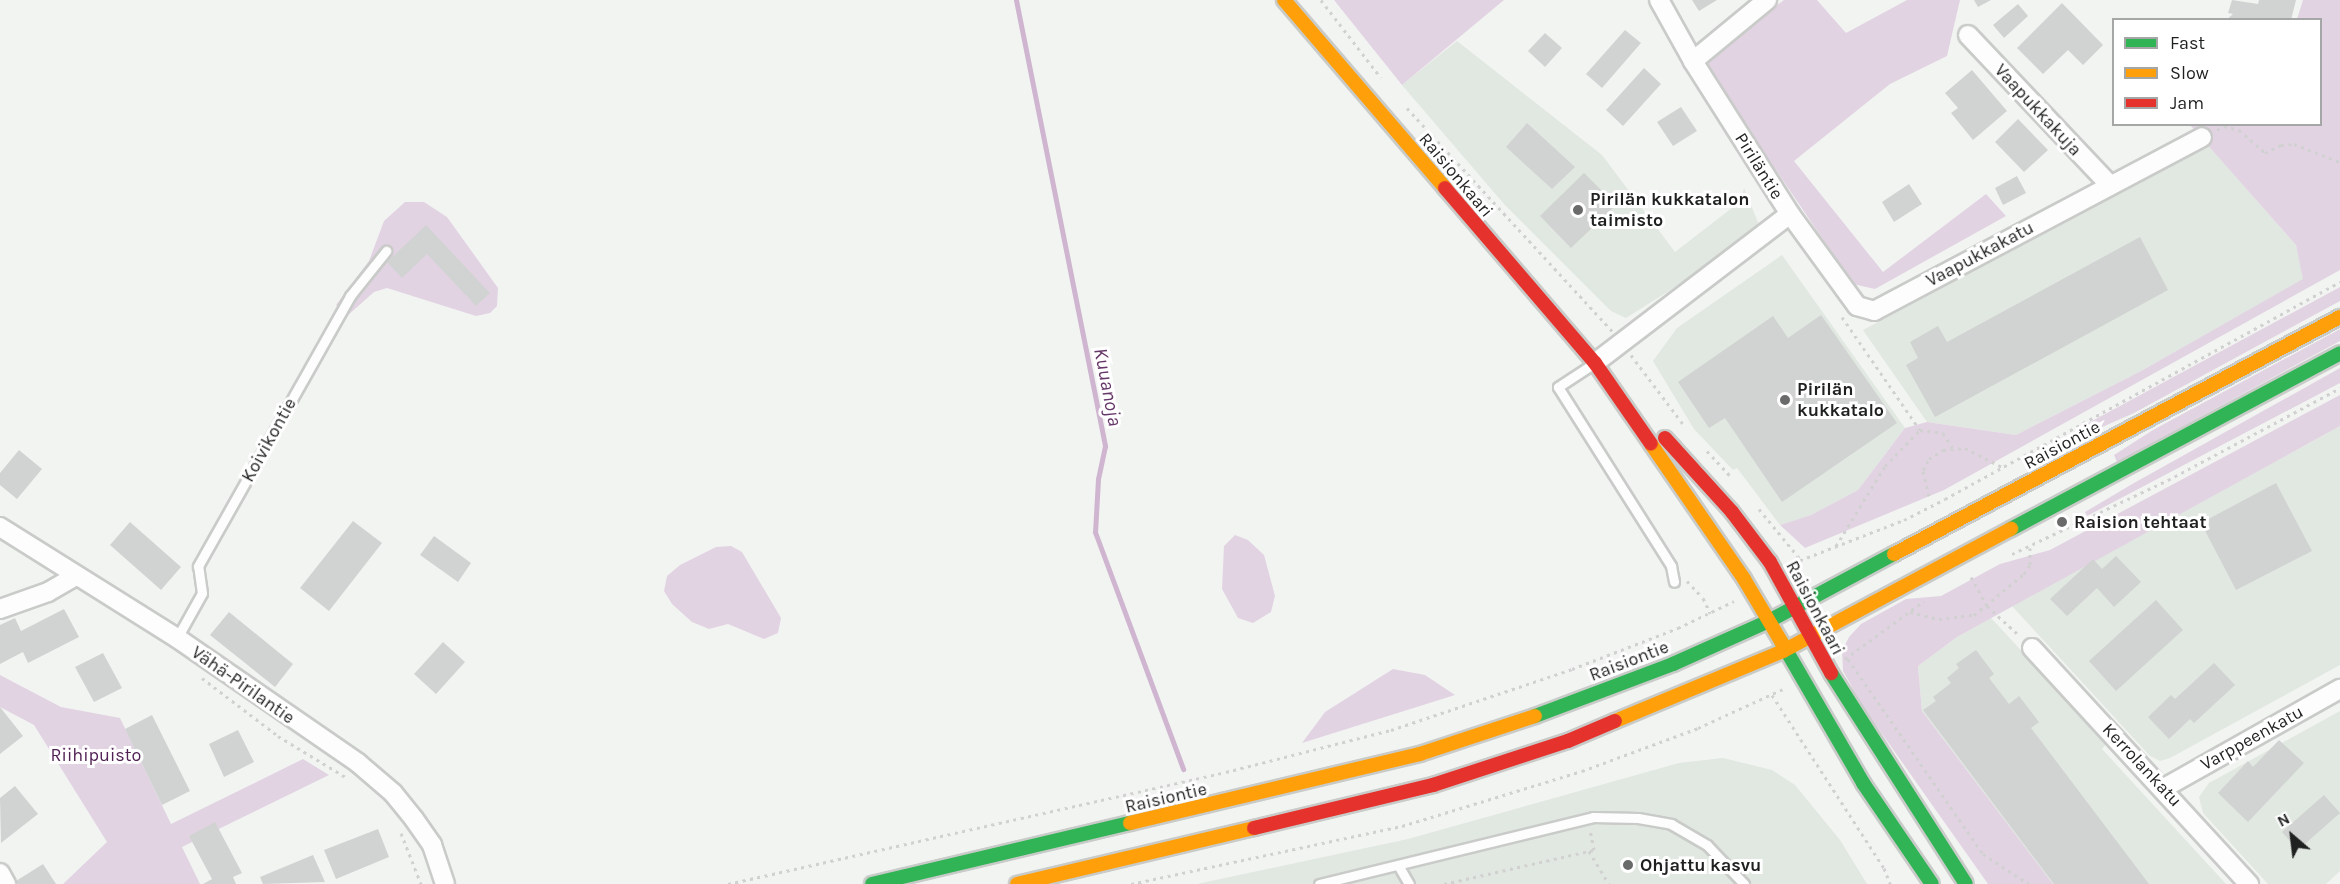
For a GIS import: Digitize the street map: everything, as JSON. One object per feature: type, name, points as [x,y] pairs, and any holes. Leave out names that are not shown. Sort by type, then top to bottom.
[{"type":"main road","name":"Raisionkaari","points":[[1284,0],[1599,368],[1635,403],[1732,512],[1777,573],[1865,732],[1966,884]]},
{"type":"main road","name":"Raisiontie","points":[[872,884],[1420,754],[1546,712],[1673,664],[1767,622],[2340,317]]},
{"type":"main road","points":[[1017,884],[1433,785],[1569,741],[1783,651],[2340,353]]},
{"type":"main road","name":"Raisionkaari","points":[[1599,368],[1751,590],[1783,651],[1863,783],[1932,884]]},
{"type":"street","name":"Piriläntie","points":[[1599,368],[1622,343],[1790,214],[1693,61],[1659,0]]},
{"type":"street","points":[[1693,61],[1767,0]]},
{"type":"street","name":"Vaapukkakuja","points":[[1968,35],[2109,184]]},
{"type":"street","name":"Vaapukkakatu","points":[[1790,214],[1857,306],[1874,311],[2109,184],[2202,138]]},
{"type":"street","name":"Vähä-Pirilantie","points":[[0,527],[74,577],[177,638],[358,763],[393,793],[432,845],[445,884]]},
{"type":"street","points":[[0,609],[48,592],[74,577]]},
{"type":"street","name":"Kerrolankatu","points":[[2032,648],[2164,788],[2249,884]]},
{"type":"street","name":"Varppeenkatu","points":[[2164,788],[2340,689]]},
{"type":"street","points":[[0,873],[6,884]]},
{"type":"lane","name":"Koivikontie","points":[[177,638],[202,593],[198,566],[350,296],[386,250]]},
{"type":"lane","points":[[1599,368],[1558,387],[1671,566],[1674,582]]},
{"type":"lane","points":[[1319,884],[1587,819],[1638,818],[1671,825],[1707,845],[1744,884]]},
{"type":"lane","points":[[1398,865],[1409,884]]},
{"type":"path","points":[[1321,0],[1383,80]]},
{"type":"path","points":[[1404,106],[1622,343],[1688,430]]},
{"type":"path","points":[[2202,138],[2224,126],[2239,130],[2265,153],[2281,145],[2294,144],[2340,162]]},
{"type":"path","points":[[1777,573],[1800,558],[1905,520],[2004,468],[2124,397],[2340,282]]},
{"type":"path","points":[[1836,546],[1885,466],[1920,430]]},
{"type":"path","points":[[1703,446],[1734,480]]},
{"type":"path","points":[[1929,496],[1923,470],[1929,459],[1943,450],[1965,448],[2004,468]]},
{"type":"path","points":[[1754,504],[1800,558]]},
{"type":"path","points":[[1910,612],[1955,620],[1974,615],[2024,574],[2030,565],[2030,548]]},
{"type":"path","points":[[1671,566],[1703,598],[1710,613]]},
{"type":"path","points":[[1971,577],[1987,606],[2032,648]]},
{"type":"path","points":[[728,884],[1226,772],[1391,730],[1572,669],[1710,613],[1751,590]]},
{"type":"path","points":[[1848,658],[1983,854],[2029,884]]},
{"type":"path","points":[[193,672],[278,736],[356,784]]},
{"type":"path","points":[[1772,695],[1884,868],[1890,884]]},
{"type":"path","points":[[1444,884],[1594,850],[1594,838],[1587,819]]},
{"type":"path","points":[[399,829],[422,884]]},
{"type":"path","points":[[1589,851],[1609,884]]},
{"type":"path","points":[[1131,884],[1237,861]]},
{"type":"shaded area","points":[[1457,41],[1602,155],[1675,252],[1741,201],[1744,188],[1762,232],[1626,318],[1611,311],[1504,204],[1402,85]]},
{"type":"shaded area","points":[[2209,146],[2296,245],[2304,279],[2141,371],[2016,435],[1927,422],[1863,330]]},
{"type":"shaded area","points":[[1782,255],[1905,428],[1858,490],[1811,515],[1780,525],[1737,468],[1733,470],[1694,429],[1653,361],[1677,328]]},
{"type":"shaded area","points":[[2340,426],[2340,665],[2170,758],[2160,761],[2150,756],[2012,606]]},
{"type":"shaded area","points":[[1991,618],[2107,743],[2102,749],[2226,884],[2053,884],[1922,711],[1918,666],[1957,637]]},
{"type":"shaded area","points":[[2340,711],[2340,871],[2326,884],[2268,884],[2203,813],[2199,797],[2209,783]]},
{"type":"shaded area","points":[[1723,758],[1772,770],[1795,785],[1840,840],[1867,884],[1197,884],[1408,839],[1679,763]]},
{"type":"green space","points":[[1334,0],[1504,0],[1402,85]]},
{"type":"green space","points":[[1784,0],[1817,0],[1846,33],[1907,0],[1960,0],[1947,56],[1890,84],[1794,161],[1883,272],[1986,194],[2006,216],[1875,289],[1853,284],[1703,62]]},
{"type":"green space","points":[[2303,0],[2340,0],[2340,270],[1944,490],[1805,548],[1780,525],[1811,515],[1858,490],[1905,428],[1927,422],[2016,435],[2141,371],[2303,279],[2296,245],[2191,126],[2322,126],[2322,18],[2297,18]]},
{"type":"green space","points":[[405,202],[424,202],[447,217],[498,288],[497,306],[490,313],[476,316],[387,288],[374,292],[347,316],[336,305],[369,261],[384,221]]},
{"type":"green space","points":[[2340,287],[2340,301],[2134,413],[2064,444],[2063,439],[2083,426]]},
{"type":"green space","points":[[2340,329],[2340,341],[2117,462],[2114,455],[2153,430]]},
{"type":"green space","points":[[2340,368],[2340,383],[2087,516],[2085,512],[2134,483]]},
{"type":"green space","points":[[2340,395],[2340,426],[1957,637],[1918,666],[1922,711],[2053,884],[1988,884],[1863,707],[1843,671],[1842,651],[1849,637],[1861,624],[1906,599],[1941,596],[2000,564],[2050,550]]},
{"type":"green space","points":[[1235,535],[1248,540],[1264,555],[1275,596],[1271,612],[1253,623],[1238,618],[1222,589],[1224,546]]},
{"type":"green space","points":[[731,546],[742,552],[781,618],[778,633],[764,639],[728,624],[709,629],[692,622],[672,604],[664,591],[667,576],[680,565],[716,547]]},
{"type":"green space","points":[[1393,669],[1425,675],[1455,695],[1302,743],[1325,712]]},
{"type":"green space","name":"Riihipuisto","points":[[0,675],[61,707],[120,718],[171,824],[303,759],[329,775],[182,847],[200,884],[63,884],[107,842],[34,725],[0,707]]},
{"type":"building","points":[[1692,0],[1717,0],[1699,11]]},
{"type":"building","points":[[1974,0],[1991,0],[1978,7]]},
{"type":"building","points":[[2232,0],[2258,4],[2259,0],[2296,0],[2292,18],[2228,18],[2233,14],[2228,13]]},
{"type":"building","points":[[2062,3],[2103,45],[2083,65],[2068,50],[2043,74],[2017,48]]},
{"type":"building","points":[[2018,4],[2028,16],[2004,38],[1993,25]]},
{"type":"building","points":[[1625,30],[1641,43],[1602,88],[1586,74]]},
{"type":"building","points":[[1545,33],[1562,48],[1545,67],[1528,51]]},
{"type":"building","points":[[1644,68],[1661,84],[1623,126],[1606,110]]},
{"type":"building","points":[[1972,70],[2007,111],[1973,140],[1951,113],[1958,108],[1945,93]]},
{"type":"building","points":[[1681,107],[1697,131],[1673,146],[1657,122]]},
{"type":"building","points":[[2018,119],[2048,150],[2024,172],[1995,142]]},
{"type":"building","points":[[1527,123],[1575,167],[1552,189],[1506,147]]},
{"type":"building","name":"Pirilän kukkatalon taimisto","points":[[1584,173],[1616,205],[1571,248],[1540,216]]},
{"type":"building","points":[[2017,176],[2026,193],[2003,205],[1995,188]]},
{"type":"building","points":[[1909,184],[1922,204],[1894,222],[1882,202]]},
{"type":"building","points":[[426,225],[490,293],[476,306],[427,254],[402,278],[387,262]]},
{"type":"building","points":[[2140,237],[2168,290],[1935,417],[1906,365],[1918,358],[1910,342],[1938,326],[1947,342]]},
{"type":"building","name":"Pirilän kukkatalo","points":[[1821,315],[1897,423],[1782,502],[1725,418],[1709,428],[1678,382],[1773,316],[1788,338]]},
{"type":"building","points":[[19,450],[42,469],[17,499],[0,485],[0,473]]},
{"type":"building","points":[[2276,483],[2312,551],[2236,590],[2201,523]]},
{"type":"building","points":[[353,521],[382,543],[329,611],[300,588]]},
{"type":"building","points":[[130,522],[181,567],[161,590],[110,545]]},
{"type":"building","points":[[434,536],[471,563],[458,582],[420,555]]},
{"type":"building","points":[[2116,556],[2141,582],[2114,607],[2097,588],[2067,616],[2050,599],[2093,559],[2102,569]]},
{"type":"building","points":[[2156,600],[2183,630],[2116,691],[2089,661]]},
{"type":"building","points":[[64,609],[79,637],[28,663],[23,652],[0,664],[0,625],[15,618],[21,631]]},
{"type":"building","points":[[229,612],[293,664],[275,687],[210,635]]},
{"type":"building","points":[[443,642],[465,662],[436,694],[414,674]]},
{"type":"building","points":[[1976,650],[1994,674],[1989,678],[2009,704],[2019,696],[2039,722],[2031,728],[2149,884],[2054,884],[1923,710],[1936,701],[1933,697],[1951,683],[1947,678],[1959,668],[1956,664]]},
{"type":"building","points":[[103,653],[122,688],[94,702],[75,667]]},
{"type":"building","points":[[2214,663],[2235,685],[2194,723],[2190,719],[2169,739],[2148,717],[2171,695],[2175,699]]},
{"type":"building","points":[[0,707],[23,736],[0,754]]},
{"type":"building","points":[[152,715],[190,791],[162,805],[125,729]]},
{"type":"building","points":[[238,730],[254,762],[224,777],[209,744]]},
{"type":"building","points":[[2279,740],[2304,763],[2248,822],[2218,793],[2248,761],[2253,767]]},
{"type":"building","points":[[15,786],[38,814],[1,843],[0,798]]},
{"type":"building","points":[[2324,795],[2340,813],[2298,850],[2282,832]]},
{"type":"building","points":[[215,822],[242,873],[233,877],[236,884],[203,884],[212,879],[189,836]]},
{"type":"building","points":[[378,829],[389,857],[336,879],[324,850]]},
{"type":"building","points":[[313,855],[325,882],[263,884],[260,877]]},
{"type":"building","points":[[43,864],[56,884],[18,884],[16,881]]},
{"type":"waterway","name":"Kuuanoja","points":[[1016,0],[1105,446],[1098,479],[1095,532],[1183,769]]},
{"type":"traffic: fast","points":[[2011,529],[2340,353]]},
{"type":"traffic: fast","points":[[1535,716],[1673,664],[1767,622],[1894,554]]},
{"type":"traffic: fast","points":[[1782,643],[1863,783],[1932,884]]},
{"type":"traffic: fast","points":[[1831,673],[1966,884]]},
{"type":"traffic: fast","points":[[872,884],[1130,823]]},
{"type":"traffic: slow","points":[[1284,0],[1445,188]]},
{"type":"traffic: slow","points":[[1894,554],[2340,317]]},
{"type":"traffic: slow","points":[[1651,444],[1744,579],[1782,643]]},
{"type":"traffic: slow","points":[[1615,721],[1783,651],[2011,529]]},
{"type":"traffic: slow","points":[[1130,823],[1420,754],[1535,716]]},
{"type":"traffic: slow","points":[[1017,884],[1254,828]]},
{"type":"traffic: jam","points":[[1445,188],[1595,363],[1651,444]]},
{"type":"traffic: jam","points":[[1665,438],[1732,512],[1770,562],[1831,673]]},
{"type":"traffic: jam","points":[[1254,828],[1433,785],[1568,741],[1615,721]]},
{"type":"place","name":"Pirilän kukkatalon taimisto","points":[[1578,210]]},
{"type":"place","name":"Pirilän kukkatalo","points":[[1785,400]]},
{"type":"place","name":"Raision tehtaat","points":[[2062,522]]},
{"type":"place","name":"Ohjattu kasvu","points":[[1628,865]]}]
